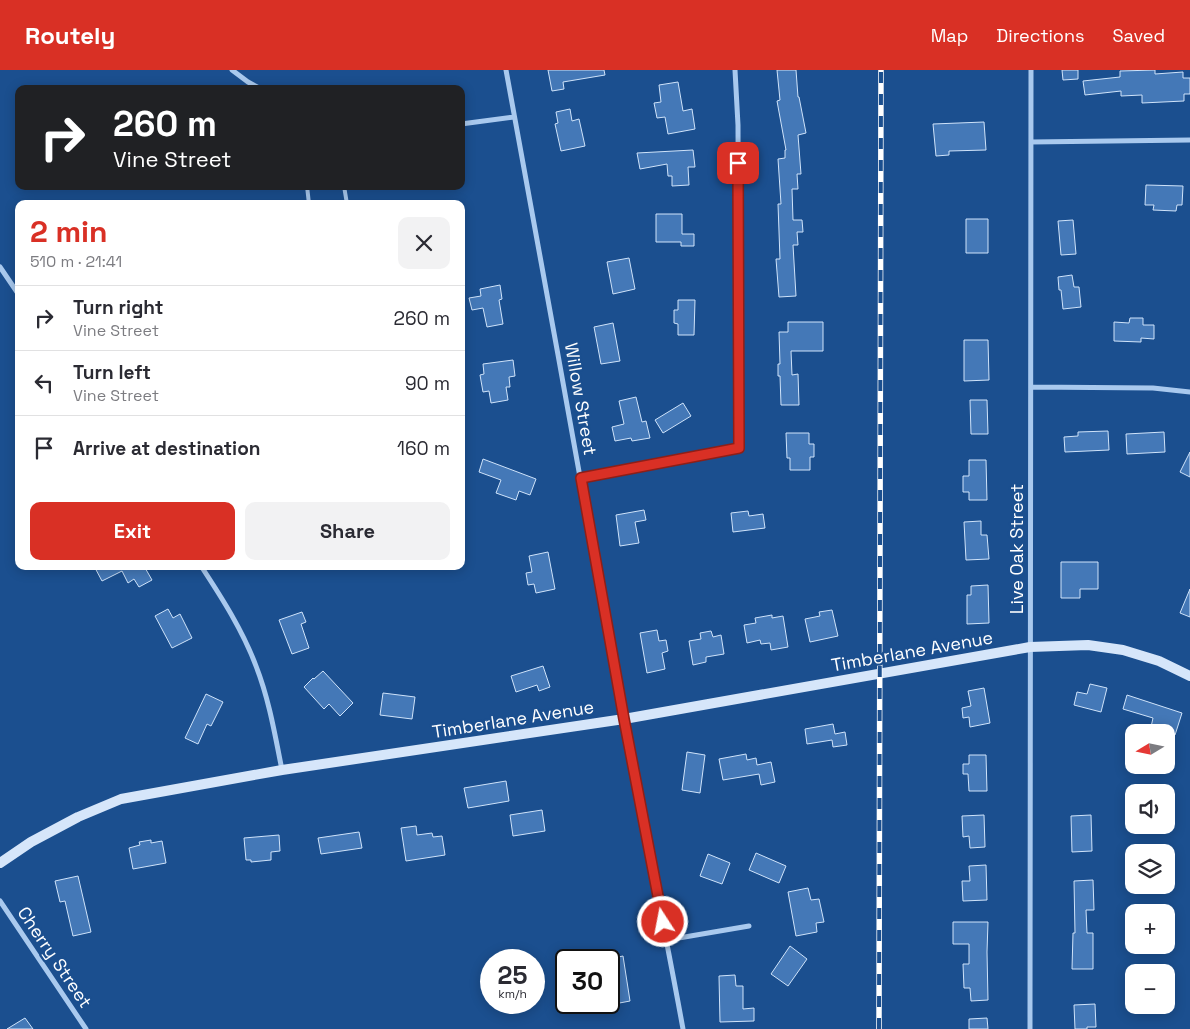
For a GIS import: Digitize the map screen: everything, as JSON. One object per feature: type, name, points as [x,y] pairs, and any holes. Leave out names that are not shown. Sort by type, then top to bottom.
[{"type":"street","points":[[232,70],[254,85]]},
{"type":"street","name":"Willow Street","points":[[506,70],[624,719],[683,1029]]},
{"type":"street","points":[[581,478],[739,448],[738,125],[735,70]]},
{"type":"street","name":"Live Oak Street","points":[[1030,1029],[1031,70]]},
{"type":"street","points":[[465,123],[514,117]]},
{"type":"street","points":[[1031,142],[1190,140]]},
{"type":"street","points":[[0,267],[15,289]]},
{"type":"street","points":[[1031,387],[1153,388],[1190,392]]},
{"type":"street","points":[[204,570],[222,597],[256,666],[266,696],[282,770]]},
{"type":"street","name":"Timberlane Avenue","points":[[0,863],[31,842],[78,817],[121,799],[282,770],[624,719],[1030,647],[1088,644],[1123,650],[1159,661],[1190,676]]},
{"type":"street","name":"Cherry Street","points":[[0,900],[86,1029]]},
{"type":"street","points":[[667,940],[749,926]]},
{"type":"building","points":[[548,70],[604,70],[605,75],[563,82],[564,89],[552,91]]},
{"type":"building","points":[[777,70],[796,70],[798,97],[806,133],[798,135],[801,174],[797,174],[798,189],[792,189],[793,220],[802,220],[803,232],[797,232],[798,245],[793,245],[796,296],[779,297],[776,259],[780,259],[778,204],[781,204],[778,159],[785,158],[786,150],[777,101],[780,100]]},
{"type":"building","points":[[1062,70],[1078,70],[1078,79],[1063,80]]},
{"type":"building","points":[[1155,70],[1155,74],[1183,72],[1183,78],[1190,78],[1190,94],[1184,94],[1184,101],[1142,103],[1142,95],[1121,96],[1121,91],[1085,95],[1083,81],[1120,77],[1120,71]]},
{"type":"building","points":[[678,82],[683,111],[692,109],[695,129],[668,134],[665,117],[657,118],[654,103],[661,102],[659,85]]},
{"type":"building","points":[[570,109],[572,121],[579,119],[585,146],[561,151],[555,124],[558,123],[556,112]]},
{"type":"building","points":[[984,122],[986,150],[949,151],[949,155],[936,156],[933,124]]},
{"type":"building","points":[[693,150],[695,167],[688,167],[689,185],[672,186],[672,176],[668,176],[667,164],[640,169],[637,153]]},
{"type":"building","points":[[1146,185],[1183,186],[1182,205],[1177,205],[1176,211],[1153,210],[1154,205],[1145,205]]},
{"type":"building","points":[[656,214],[682,214],[682,234],[694,234],[694,246],[681,246],[681,242],[656,242]]},
{"type":"building","points":[[966,219],[988,219],[988,253],[966,253]]},
{"type":"building","points":[[1073,220],[1076,254],[1061,255],[1058,221]]},
{"type":"building","points":[[629,258],[635,289],[613,294],[607,262]]},
{"type":"building","points":[[1072,275],[1074,287],[1079,287],[1081,307],[1063,309],[1058,277]]},
{"type":"building","points":[[500,285],[502,299],[499,300],[503,324],[487,327],[483,308],[472,310],[469,298],[481,296],[480,289]]},
{"type":"building","points":[[678,300],[695,300],[694,335],[678,335],[678,324],[674,323],[674,310],[678,310]]},
{"type":"building","points":[[1130,318],[1143,318],[1143,325],[1154,325],[1154,339],[1141,338],[1141,342],[1114,341],[1114,322],[1129,323]]},
{"type":"building","points":[[788,322],[823,322],[823,351],[791,351],[792,375],[798,374],[799,405],[781,405],[780,376],[778,376],[778,364],[780,364],[779,332],[788,332]]},
{"type":"building","points":[[613,323],[620,361],[601,364],[594,327]]},
{"type":"building","points":[[964,340],[988,340],[989,380],[964,381]]},
{"type":"building","points":[[513,360],[515,376],[509,377],[510,387],[506,387],[508,400],[491,403],[489,391],[483,392],[480,375],[484,374],[483,364]]},
{"type":"building","points":[[636,397],[642,422],[646,421],[650,438],[632,441],[631,438],[615,441],[612,427],[624,424],[619,401]]},
{"type":"building","points":[[970,400],[987,400],[988,434],[971,434]]},
{"type":"building","points":[[683,403],[691,416],[663,433],[655,420]]},
{"type":"building","points":[[1108,431],[1109,450],[1065,452],[1064,437],[1078,436],[1078,432]]},
{"type":"building","points":[[1164,432],[1165,452],[1127,454],[1126,434]]},
{"type":"building","points":[[786,433],[809,433],[809,444],[814,444],[814,457],[810,457],[810,470],[790,470],[790,458],[787,458]]},
{"type":"building","points":[[1190,452],[1190,477],[1180,472]]},
{"type":"building","points":[[483,459],[536,479],[530,495],[519,491],[516,500],[496,493],[501,480],[479,472]]},
{"type":"building","points":[[969,460],[986,460],[987,500],[969,500],[969,492],[963,492],[963,476],[969,476]]},
{"type":"building","points":[[644,510],[646,520],[635,522],[639,543],[620,546],[616,515]]},
{"type":"building","points":[[748,511],[749,516],[763,514],[765,528],[733,532],[731,513]]},
{"type":"building","points":[[981,521],[981,535],[987,535],[989,559],[966,560],[964,522]]},
{"type":"building","points":[[548,552],[555,589],[536,593],[534,584],[528,585],[526,573],[532,572],[529,556]]},
{"type":"building","points":[[1061,562],[1098,562],[1098,589],[1080,589],[1080,598],[1061,598]]},
{"type":"building","points":[[96,570],[146,570],[152,580],[139,587],[134,579],[128,583],[122,571],[102,581]]},
{"type":"building","points":[[988,585],[989,623],[967,624],[967,595],[971,595],[971,586]]},
{"type":"building","points":[[1190,589],[1190,617],[1180,613]]},
{"type":"building","points":[[168,609],[173,618],[180,614],[192,638],[172,648],[155,616]]},
{"type":"building","points":[[832,610],[838,636],[810,642],[805,619],[820,616],[819,612]]},
{"type":"building","points":[[302,612],[306,622],[301,624],[309,648],[292,654],[279,620]]},
{"type":"building","points":[[772,615],[772,618],[783,616],[788,647],[771,650],[770,643],[761,644],[760,640],[747,643],[744,625],[756,623],[755,618]]},
{"type":"building","points":[[657,630],[659,641],[666,640],[668,651],[662,653],[665,669],[647,673],[640,633]]},
{"type":"building","points":[[711,631],[713,637],[721,635],[724,654],[706,657],[706,662],[693,665],[689,641],[701,639],[700,633]]},
{"type":"building","points":[[543,666],[550,687],[539,691],[537,685],[516,692],[511,676]]},
{"type":"building","points":[[323,671],[353,703],[340,716],[329,704],[324,709],[304,687]]},
{"type":"building","points":[[1090,684],[1107,688],[1101,712],[1074,705],[1077,692],[1087,694]]},
{"type":"building","points":[[984,688],[990,723],[970,727],[969,717],[963,718],[962,708],[971,706],[968,691]]},
{"type":"building","points":[[383,693],[415,697],[412,719],[380,715]]},
{"type":"building","points":[[206,694],[223,702],[211,726],[207,724],[198,744],[185,738]]},
{"type":"building","points":[[1127,695],[1182,713],[1175,735],[1175,724],[1152,724],[1153,718],[1123,709]]},
{"type":"building","points":[[833,724],[835,734],[845,732],[847,745],[833,747],[832,740],[807,744],[805,729]]},
{"type":"building","points":[[687,752],[705,755],[700,793],[682,790]]},
{"type":"building","points":[[746,754],[747,760],[756,758],[757,765],[771,762],[775,782],[761,785],[759,774],[723,780],[719,759]]},
{"type":"building","points":[[969,755],[986,755],[987,791],[969,791],[968,774],[963,774],[963,764],[969,764]]},
{"type":"building","points":[[506,781],[509,801],[468,808],[464,788]]},
{"type":"building","points":[[542,810],[545,831],[513,836],[510,815]]},
{"type":"building","points":[[984,815],[985,847],[970,848],[969,836],[963,837],[962,816]]},
{"type":"building","points":[[1091,815],[1092,851],[1072,852],[1071,816]]},
{"type":"building","points":[[416,826],[417,835],[432,833],[433,837],[442,836],[445,855],[406,861],[401,828]]},
{"type":"building","points":[[359,832],[362,848],[321,854],[318,838]]},
{"type":"building","points":[[279,835],[280,851],[271,852],[271,860],[251,862],[251,860],[246,860],[244,838]]},
{"type":"building","points":[[151,840],[151,843],[162,841],[166,863],[133,869],[129,848],[140,845],[139,842]]},
{"type":"building","points":[[756,853],[786,866],[779,883],[749,870]]},
{"type":"building","points":[[708,854],[730,863],[722,884],[700,876]]},
{"type":"building","points":[[986,865],[987,900],[963,901],[962,881],[970,881],[969,866]]},
{"type":"building","points":[[78,876],[91,932],[73,936],[65,901],[60,902],[55,881]]},
{"type":"building","points":[[1093,880],[1094,910],[1086,910],[1087,933],[1093,933],[1093,969],[1072,969],[1073,933],[1075,933],[1074,881]]},
{"type":"building","points":[[808,888],[811,900],[819,899],[824,922],[816,923],[817,932],[796,936],[788,892]]},
{"type":"building","points":[[953,922],[988,922],[988,1000],[971,1001],[970,988],[964,988],[963,964],[969,964],[969,944],[953,944]]},
{"type":"building","points":[[790,946],[807,959],[788,986],[771,974]]},
{"type":"building","points":[[623,956],[630,1001],[620,1003],[620,957]]},
{"type":"building","points":[[735,975],[736,986],[743,986],[743,1009],[754,1008],[754,1021],[720,1022],[719,976]]},
{"type":"building","points":[[1095,1004],[1096,1027],[1075,1029],[1074,1005]]},
{"type":"building","points":[[25,1018],[33,1029],[7,1029]]},
{"type":"building","points":[[987,1018],[988,1029],[969,1029],[969,1019]]},
{"type":"railway","points":[[879,1029],[881,70]]},
{"type":"route","points":[[663,922],[581,478],[739,448],[738,163]]}]
